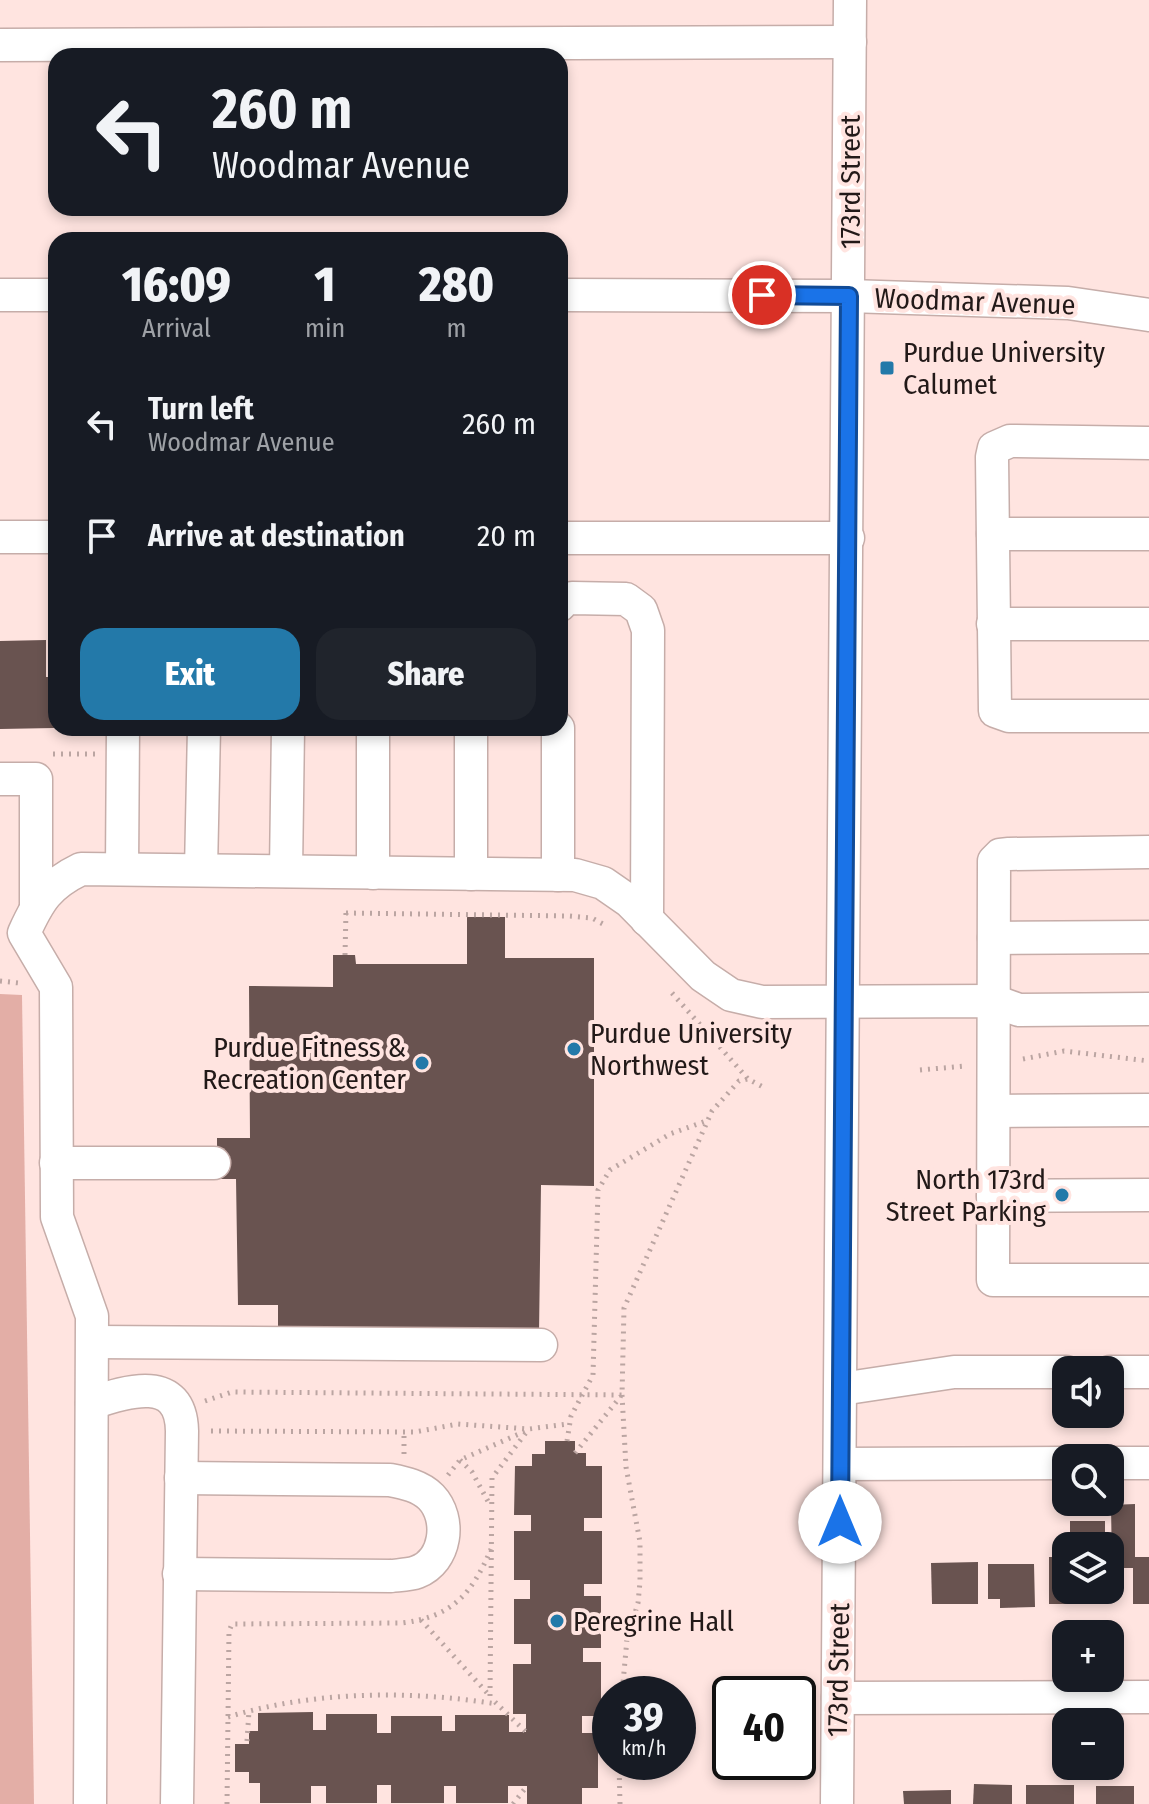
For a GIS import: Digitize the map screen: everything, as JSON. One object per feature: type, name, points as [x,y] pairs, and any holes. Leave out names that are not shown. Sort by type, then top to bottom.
[{"type":"street","name":"173rd Street","points":[[837,1804],[850,0]]},
{"type":"street","points":[[0,45],[850,42]]},
{"type":"street","points":[[0,295],[48,295]]},
{"type":"street","name":"Woodmar Avenue","points":[[568,295],[849,296],[1068,303],[1149,315]]},
{"type":"street","points":[[1149,443],[1001,443],[994,448],[992,457],[995,711],[1001,715],[1149,716]]},
{"type":"street","points":[[993,534],[1149,534]]},
{"type":"street","points":[[0,537],[48,537]]},
{"type":"street","points":[[568,538],[848,538]]},
{"type":"street","points":[[568,599],[626,599],[641,610],[648,630],[647,920]]},
{"type":"street","points":[[993,624],[1149,624]]},
{"type":"street","points":[[201,870],[204,736]]},
{"type":"street","points":[[286,871],[288,736]]},
{"type":"street","points":[[373,736],[373,873]]},
{"type":"street","points":[[471,736],[471,874]]},
{"type":"street","points":[[558,736],[558,875]]},
{"type":"street","points":[[122,869],[123,741]]},
{"type":"street","points":[[0,779],[36,779],[20,930],[56,987],[57,1217],[92,1316],[90,1804]]},
{"type":"street","points":[[1149,852],[1000,855],[994,861],[993,1196],[993,1280],[1149,1280]]},
{"type":"street","points":[[20,930],[58,880],[81,869],[575,875],[603,883],[629,901],[703,976],[731,995],[762,1002],[994,1001],[1019,1010],[1149,1009]]},
{"type":"street","points":[[994,938],[1149,937]]},
{"type":"street","points":[[994,1111],[1149,1110]]},
{"type":"street","points":[[56,1163],[214,1163]]},
{"type":"street","points":[[993,1196],[1149,1195]]},
{"type":"street","points":[[93,1342],[541,1345]]},
{"type":"street","points":[[841,1389],[954,1372],[1052,1372]]},
{"type":"street","points":[[1124,1372],[1149,1372]]},
{"type":"street","points":[[92,1403],[124,1392],[163,1393],[179,1411],[182,1431],[177,1804]]},
{"type":"street","points":[[840,1464],[1052,1463]]},
{"type":"street","points":[[1124,1463],[1149,1463]]},
{"type":"street","points":[[179,1574],[391,1576],[416,1572],[432,1563],[440,1550],[444,1530],[441,1513],[432,1498],[415,1486],[390,1480],[181,1478]]},
{"type":"street","points":[[838,1698],[1149,1697]]},
{"type":"path","points":[[46,754],[123,741]]},
{"type":"path","points":[[346,913],[569,916],[592,918],[604,925]]},
{"type":"path","points":[[667,988],[748,1079],[763,1087]]},
{"type":"path","points":[[920,1070],[994,1064],[1064,1051],[1149,1061]]},
{"type":"path","points":[[567,1441],[568,1424],[593,1375],[598,1190],[610,1170],[670,1134],[707,1121]]},
{"type":"path","points":[[575,1453],[622,1395],[626,1467],[640,1542],[639,1593],[627,1639],[624,1676]]},
{"type":"path","points":[[182,1431],[404,1432],[458,1424],[529,1429],[568,1424]]},
{"type":"path","points":[[438,1474],[444,1476],[452,1473],[460,1460],[529,1429]]},
{"type":"path","points":[[490,1696],[492,1478],[529,1429]]},
{"type":"path","points":[[404,1432],[404,1458],[412,1458]]},
{"type":"path","points":[[460,1460],[479,1483],[492,1508]]},
{"type":"path","points":[[227,1804],[229,1631],[232,1624],[402,1623],[421,1620],[446,1611],[472,1588],[491,1549]]},
{"type":"path","points":[[421,1620],[526,1732]]},
{"type":"path","points":[[228,1717],[317,1698],[348,1696],[433,1697],[497,1704]]},
{"type":"path","points":[[247,1741],[249,1711]]},
{"type":"path","points":[[619,1780],[620,1804]]},
{"type":"path","points":[[513,1804],[527,1786]]},
{"type":"shaded area","points":[[0,994],[22,995],[34,1804],[0,1804]]},
{"type":"building","points":[[46,640],[48,728],[0,729],[0,641]]},
{"type":"building","name":"Purdue Fitness & Recreation Center","points":[[467,917],[505,917],[505,958],[594,958],[594,1186],[541,1185],[539,1334],[278,1330],[278,1305],[238,1305],[236,1179],[217,1179],[217,1138],[250,1138],[249,986],[333,987],[333,955],[355,955],[356,964],[467,964]]},
{"type":"building","name":"Peregrine Hall","points":[[545,1441],[575,1441],[575,1453],[586,1453],[586,1466],[602,1466],[602,1518],[584,1518],[584,1531],[602,1531],[602,1584],[584,1584],[584,1596],[601,1596],[601,1648],[583,1648],[583,1662],[601,1662],[601,1676],[592,1676],[592,1716],[582,1716],[582,1733],[592,1733],[592,1780],[598,1780],[598,1788],[582,1788],[582,1804],[527,1804],[527,1786],[508,1786],[508,1803],[456,1803],[456,1786],[444,1786],[444,1803],[391,1803],[391,1785],[377,1785],[377,1803],[326,1803],[326,1786],[311,1786],[311,1803],[260,1803],[260,1783],[249,1783],[249,1772],[235,1772],[235,1744],[249,1744],[249,1731],[258,1731],[258,1713],[313,1712],[313,1730],[326,1730],[326,1714],[377,1714],[377,1733],[391,1733],[391,1716],[442,1716],[442,1731],[455,1731],[455,1715],[509,1715],[509,1732],[526,1732],[526,1714],[513,1714],[513,1664],[531,1664],[531,1644],[514,1644],[514,1599],[530,1599],[530,1580],[514,1580],[514,1531],[531,1531],[531,1515],[514,1515],[515,1466],[532,1466],[532,1454],[545,1454]]},
{"type":"building","points":[[1124,1504],[1135,1504],[1135,1557],[1149,1557],[1149,1604],[1133,1604],[1133,1568],[1124,1568],[1124,1532],[1111,1532],[1111,1516],[1124,1516]]},
{"type":"building","points":[[1070,1521],[1105,1521],[1105,1532],[1070,1532]]},
{"type":"building","points":[[1049,1557],[1052,1557],[1052,1604],[1049,1604]]},
{"type":"building","points":[[978,1562],[978,1604],[932,1604],[931,1563]]},
{"type":"building","points":[[988,1564],[1034,1564],[1035,1607],[1000,1608],[1000,1599],[988,1599]]},
{"type":"building","points":[[974,1784],[1012,1785],[1012,1804],[973,1804]]},
{"type":"building","points":[[1026,1785],[1074,1785],[1074,1804],[1026,1804]]},
{"type":"building","points":[[1096,1786],[1134,1786],[1134,1804],[1096,1804]]},
{"type":"building","points":[[951,1790],[951,1804],[904,1804],[903,1791]]},
{"type":"place","name":"Purdue University Calumet","points":[[887,368]]},
{"type":"place","name":"Purdue University Northwest","points":[[574,1049]]},
{"type":"place","name":"Purdue Fitness & Recreation Center","points":[[422,1063]]},
{"type":"place","name":"North 173rd Street Parking","points":[[1062,1195]]},
{"type":"place","name":"Peregrine Hall","points":[[557,1621]]},
{"type":"route","points":[[762,295],[849,296],[840,1522]]}]
